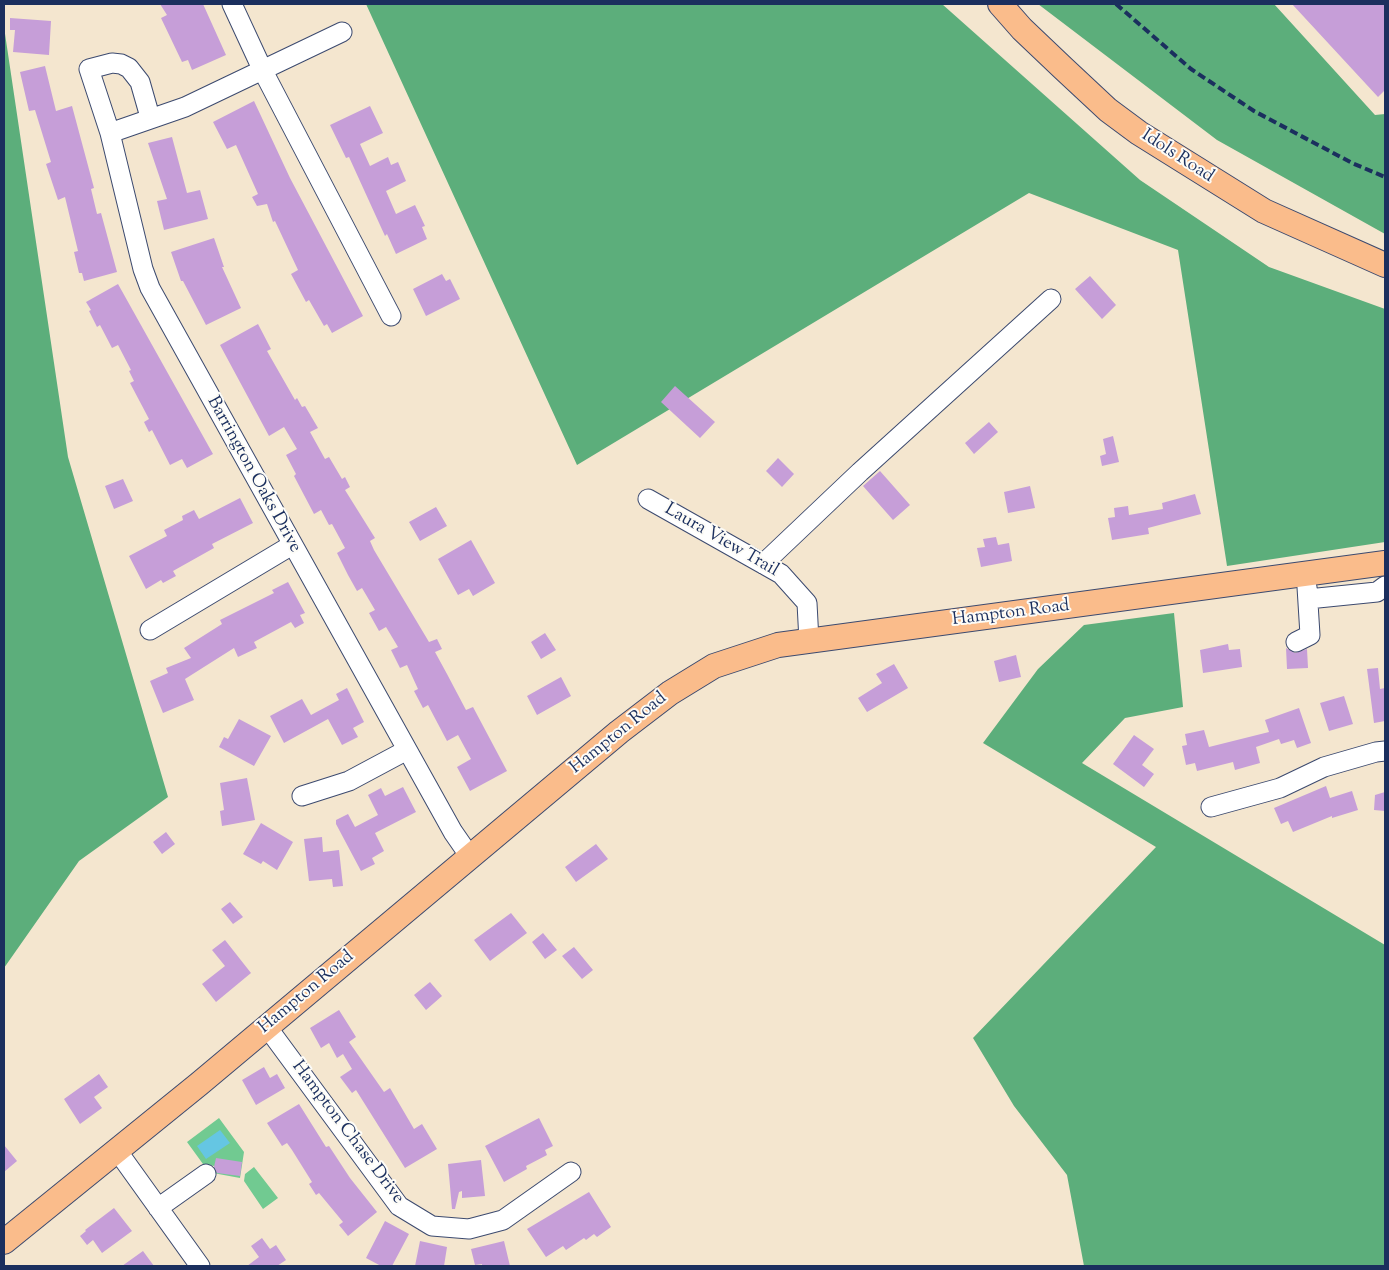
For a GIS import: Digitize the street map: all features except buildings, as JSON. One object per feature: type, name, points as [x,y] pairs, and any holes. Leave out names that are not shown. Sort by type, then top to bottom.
[{"type":"main road","name":"Idols Road","points":[[1000,4],[1022,29],[1108,110],[1139,133],[1264,211],[1385,265]]},
{"type":"main road","name":"Hampton Road","points":[[4,1242],[471,858],[619,732],[670,693],[714,666],[778,645],[1385,563]]},
{"type":"street","points":[[232,4],[263,71],[391,316]]},
{"type":"street","points":[[110,132],[150,117],[185,107],[342,32]]},
{"type":"street","name":"Barrington Oaks Drive","points":[[150,117],[140,82],[129,68],[121,64],[112,64],[89,69],[110,132],[143,269],[150,288],[453,832],[471,858]]},
{"type":"street","points":[[763,564],[860,472],[1052,299]]},
{"type":"street","name":"Laura View Trail","points":[[648,499],[781,574],[807,603],[808,641]]},
{"type":"street","points":[[150,630],[292,545]]},
{"type":"street","points":[[1296,642],[1310,635],[1305,575]]},
{"type":"street","points":[[1308,599],[1377,592],[1385,586]]},
{"type":"street","points":[[302,796],[349,780],[407,750]]},
{"type":"street","points":[[1211,807],[1280,788],[1324,767],[1385,751]]},
{"type":"street","name":"Hampton Chase Drive","points":[[267,1027],[399,1206],[432,1226],[469,1229],[503,1220],[571,1172]]},
{"type":"street","points":[[116,1149],[200,1266]]},
{"type":"street","points":[[158,1208],[206,1174]]},
{"type":"green space","points":[[366,4],[942,4],[1140,180],[1269,267],[1385,309],[1385,542],[1227,566],[1178,250],[1029,193],[577,465]]},
{"type":"green space","points":[[1038,4],[1274,4],[1375,115],[1385,114],[1385,234],[1217,140]]},
{"type":"green space","points":[[4,27],[68,457],[168,797],[79,861],[4,968]]},
{"type":"green space","points":[[1174,613],[1183,707],[1125,718],[1082,763],[1385,945],[1385,1266],[1084,1266],[1067,1175],[1014,1106],[973,1038],[1156,847],[983,743],[1038,669],[1084,625]]},
{"type":"green space","points":[[219,1118],[244,1152],[240,1178],[213,1173],[214,1166],[203,1164],[187,1142]]},
{"type":"green space","points":[[254,1167],[278,1198],[263,1209],[244,1181],[245,1174]]},
{"type":"water","points":[[220,1130],[230,1143],[206,1159],[197,1146]]},
{"type":"railway","points":[[1116,4],[1191,69],[1254,111],[1352,163],[1385,177]]}]
